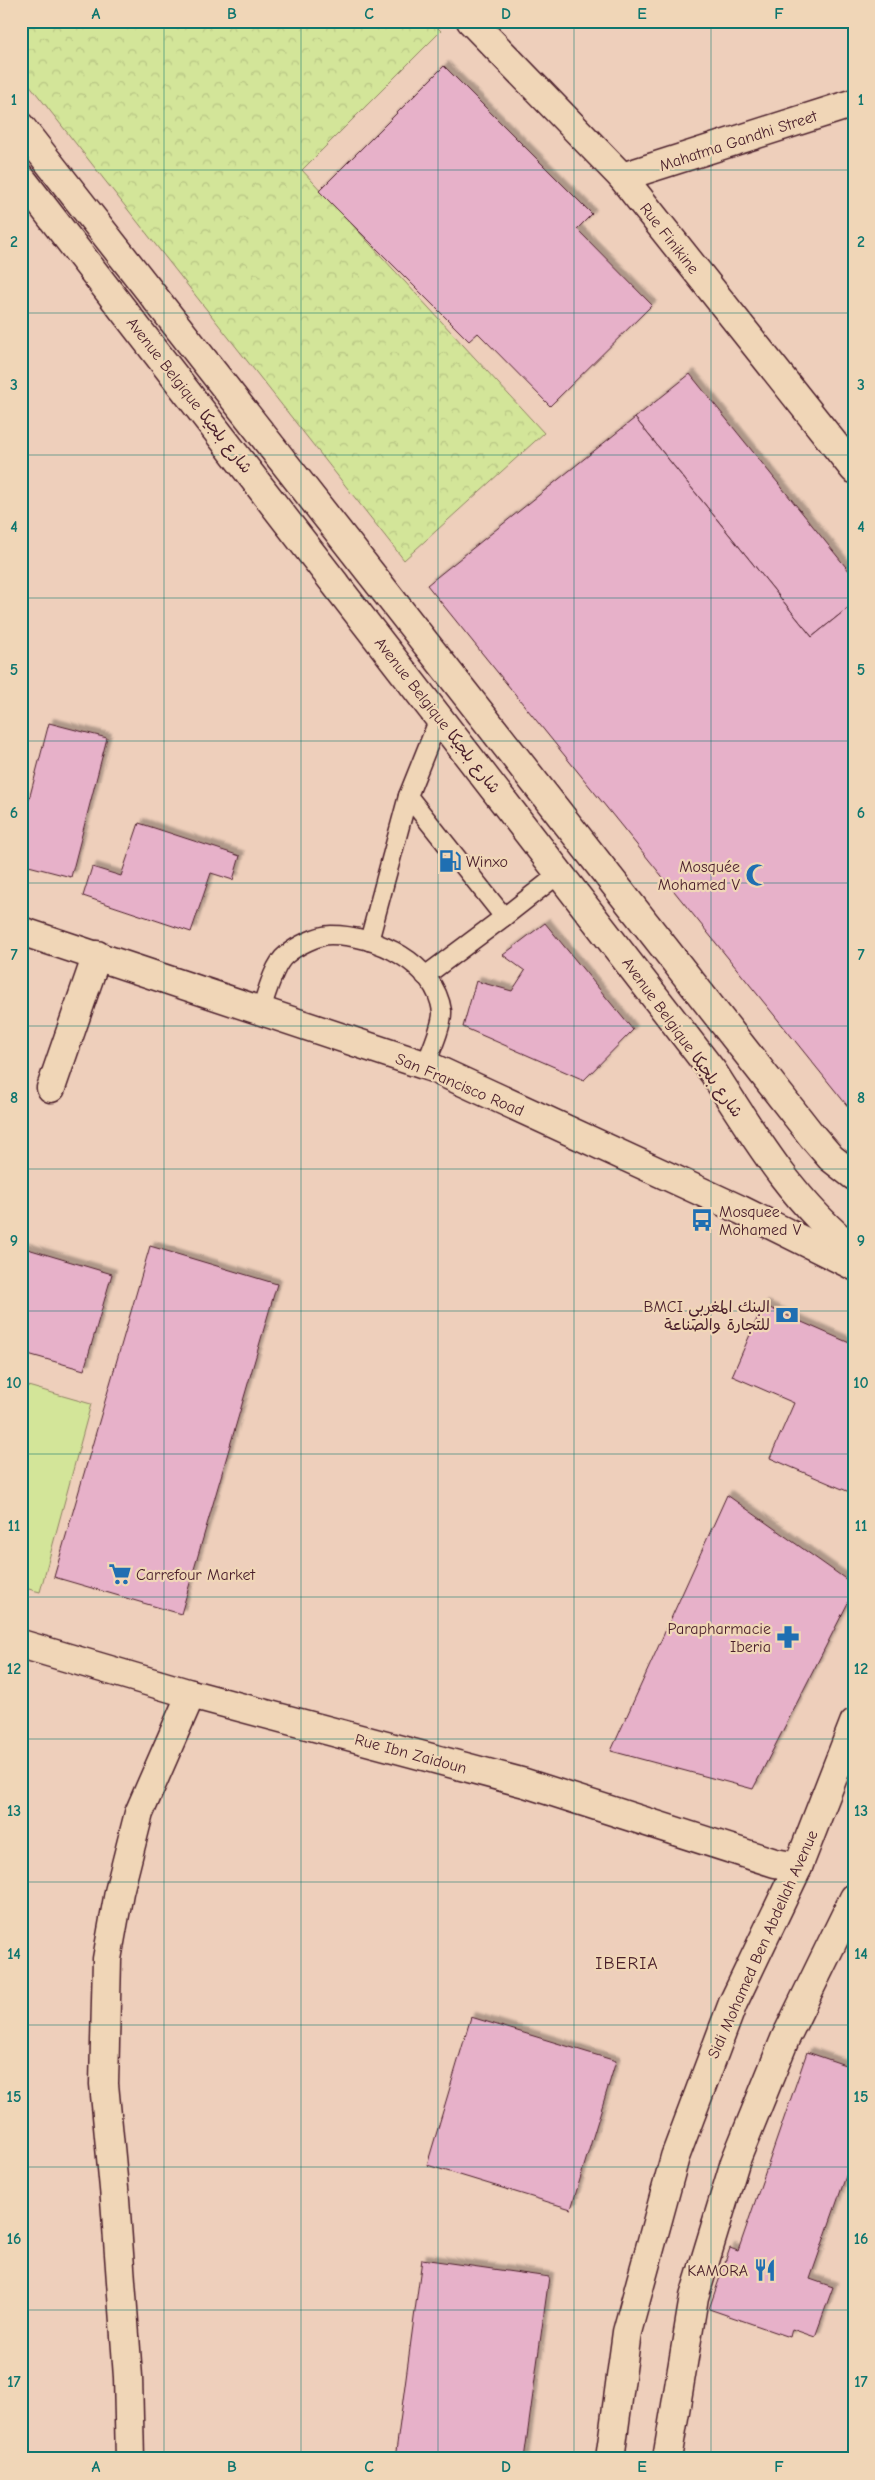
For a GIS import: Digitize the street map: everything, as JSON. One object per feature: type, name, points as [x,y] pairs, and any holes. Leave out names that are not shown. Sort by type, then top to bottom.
[{"type":"main road","name":"Rue Finikine","points":[[471,21],[622,177],[854,469]]},
{"type":"main road","name":"Mahatma Gandhi Street","points":[[622,177],[854,103]]},
{"type":"main road","name":"Avenue Belgique شارع بلجيكا","points":[[21,127],[812,1136],[831,1158],[854,1176]]},
{"type":"main road","name":"Avenue Belgique شارع بلجيكا","points":[[21,178],[440,716],[713,1072],[784,1178],[811,1210],[854,1250]]},
{"type":"main road","name":"San Francisco Road","points":[[21,932],[97,955],[425,1066],[741,1210],[854,1266]]},
{"type":"main road","points":[[51,1088],[97,955]]},
{"type":"main road","name":"Rue Ibn Zaidoun","points":[[21,1644],[191,1694],[525,1783],[766,1860],[798,1868]]},
{"type":"main road","points":[[130,2459],[124,2327],[104,2084],[106,1959],[119,1892],[139,1813],[191,1694]]},
{"type":"main road","name":"Sidi Mohamed Ben Abdellah Avenue","points":[[610,2459],[627,2332],[675,2157],[733,2003],[798,1868],[854,1723]]},
{"type":"main road","points":[[668,2459],[694,2297],[735,2162],[786,2039],[854,1898]]},
{"type":"lane","points":[[368,941],[408,796],[440,716]]},
{"type":"lane","points":[[408,796],[504,917]]},
{"type":"lane","points":[[425,976],[560,873]]},
{"type":"lane","points":[[261,1010],[274,974],[285,955],[305,944],[329,935],[360,937],[392,950],[416,966],[435,987],[442,1013],[425,1066]]},
{"type":"green space","points":[[21,21],[431,21],[441,31],[302,170],[544,433],[404,560],[21,74]]},
{"type":"green space","points":[[21,1384],[91,1404],[40,1592],[21,1587]]},
{"type":"building","points":[[444,66],[592,214],[577,229],[652,305],[550,406],[478,333],[469,341],[319,191]]},
{"type":"building","points":[[690,374],[854,577],[854,603],[812,637],[635,418]]},
{"type":"building","name":"Mosquée Mohamed V","points":[[635,418],[812,637],[854,603],[854,1114],[427,585]]},
{"type":"building","points":[[49,723],[107,738],[71,877],[21,864],[21,830]]},
{"type":"building","points":[[139,823],[240,856],[233,880],[211,873],[191,932],[83,896],[92,867],[121,876]]},
{"type":"building","points":[[545,923],[633,1030],[584,1080],[463,1027],[476,981],[512,991],[525,971],[503,955]]},
{"type":"building","points":[[150,1246],[277,1284],[181,1614],[54,1577]]},
{"type":"building","points":[[21,1247],[112,1274],[84,1370],[21,1352]]},
{"type":"building","points":[[763,1305],[854,1345],[854,1494],[770,1458],[794,1403],[732,1376]]},
{"type":"building","points":[[727,1495],[854,1585],[854,1591],[753,1789],[611,1751]]},
{"type":"building","points":[[471,2017],[616,2061],[571,2209],[427,2165]]},
{"type":"building","points":[[807,2052],[854,2068],[854,2153],[810,2279],[833,2287],[815,2337],[792,2329],[790,2337],[709,2309],[730,2248],[738,2251]]},
{"type":"building","points":[[422,2259],[549,2277],[524,2459],[395,2459]]},
{"type":"place","name":"Winxo","points":[[450,861]]},
{"type":"place","name":"Mosquée Mohamed V","points":[[757,875]]},
{"type":"place","name":"Mosquee Mohamed V","points":[[702,1220]]},
{"type":"place","name":"BMCI البنك المغربي للتجارة والصناعة","points":[[787,1315]]},
{"type":"place","name":"Carrefour Market","points":[[120,1574]]},
{"type":"place","name":"Parapharmacie Iberia","points":[[788,1637]]},
{"type":"place","name":"KAMORA","points":[[765,2270]]},
{"type":"district","name":"IBERIA","points":[[627,1963]]}]
